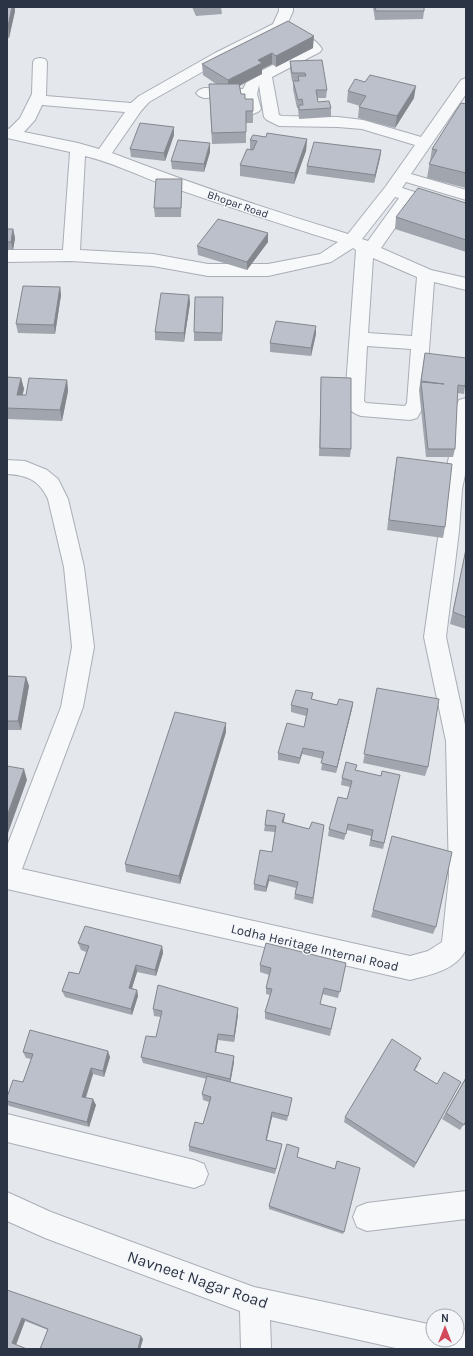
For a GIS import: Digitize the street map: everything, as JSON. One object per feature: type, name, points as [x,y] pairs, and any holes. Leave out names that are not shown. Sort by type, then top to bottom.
[{"type":"street","points":[[103,155],[135,108],[144,99],[220,56],[279,27],[286,11],[286,7]]},
{"type":"street","points":[[253,109],[249,93],[254,80],[315,49],[313,46],[279,27]]},
{"type":"street","points":[[10,133],[27,120],[40,94],[40,62]]},
{"type":"street","points":[[192,73],[203,84],[202,99],[249,93]]},
{"type":"street","points":[[266,79],[272,117],[279,121],[338,122],[363,125],[425,143]]},
{"type":"street","points":[[426,274],[416,404],[410,413],[361,409],[356,405],[354,400],[362,245],[392,190],[466,83]]},
{"type":"street","points":[[37,100],[135,108]]},
{"type":"street","name":"Bhopar Road","points":[[10,133],[103,155],[169,181],[362,245],[398,263],[426,274],[466,284]]},
{"type":"street","points":[[71,255],[78,148]]},
{"type":"street","points":[[402,176],[466,195]]},
{"type":"street","points":[[392,190],[466,214]]},
{"type":"street","points":[[7,256],[71,255],[153,260],[208,270],[268,270],[326,258],[362,245],[409,196]]},
{"type":"street","points":[[358,339],[421,343]]},
{"type":"street","name":"Lodha Heritage Internal Road","points":[[7,467],[25,468],[40,475],[51,484],[58,499],[74,567],[83,647],[72,707],[7,878],[410,968],[434,962],[454,948],[461,877],[461,740],[435,637],[449,531],[452,489],[465,434],[466,405]]},
{"type":"street","points":[[7,1128],[194,1174]]},
{"type":"street","name":"Navneet Nagar Road","points":[[7,1206],[45,1224],[254,1302],[418,1338],[466,1345]]},
{"type":"street","points":[[367,1217],[466,1206]]},
{"type":"street","points":[[254,1302],[256,1349]]},
{"type":"building","points":[[7,7],[12,7],[8,26],[7,26]]},
{"type":"building","points":[[375,7],[424,7],[424,11],[376,11]]},
{"type":"building","points":[[288,21],[314,36],[276,56],[272,53],[258,60],[262,63],[228,80],[202,64]]},
{"type":"building","points":[[322,60],[327,90],[316,90],[318,102],[329,101],[331,108],[299,110],[299,105],[303,105],[302,99],[298,100],[293,81],[299,81],[298,76],[306,76],[305,73],[292,73],[290,61]]},
{"type":"building","points":[[370,75],[416,86],[397,116],[359,107],[366,96],[348,91],[355,79],[365,82]]},
{"type":"building","points":[[209,84],[239,84],[241,94],[245,94],[245,99],[253,99],[253,111],[246,111],[246,132],[212,133]]},
{"type":"building","points":[[461,103],[466,104],[466,173],[429,164],[437,150],[432,149]]},
{"type":"building","points":[[140,123],[174,127],[164,153],[130,149]]},
{"type":"building","points":[[267,133],[307,139],[295,173],[240,165],[247,149],[253,150],[257,141],[250,140],[253,135],[266,137]]},
{"type":"building","points":[[178,140],[210,143],[204,164],[171,161]]},
{"type":"building","points":[[314,142],[381,150],[375,175],[307,166]]},
{"type":"building","points":[[156,179],[182,179],[181,208],[154,208]]},
{"type":"building","points":[[418,188],[466,203],[466,240],[396,217]]},
{"type":"building","points":[[218,219],[268,233],[247,262],[197,246]]},
{"type":"building","points":[[7,229],[13,229],[11,242],[7,242]]},
{"type":"building","points":[[23,286],[60,287],[54,325],[16,324]]},
{"type":"building","points":[[161,293],[189,295],[184,333],[155,332]]},
{"type":"building","points":[[195,297],[223,297],[222,333],[194,332]]},
{"type":"building","points":[[276,321],[316,326],[311,348],[270,343]]},
{"type":"building","points":[[425,353],[466,358],[465,386],[458,385],[455,449],[428,449],[421,382],[444,384],[421,381]]},
{"type":"building","points":[[7,377],[21,378],[17,395],[26,395],[29,378],[67,380],[60,410],[7,408]]},
{"type":"building","points":[[321,377],[351,378],[351,449],[320,448]]},
{"type":"building","points":[[397,457],[452,464],[445,527],[389,520]]},
{"type":"building","points":[[466,549],[466,617],[453,612]]},
{"type":"building","points":[[7,676],[26,677],[18,721],[7,721]]},
{"type":"building","points":[[377,688],[439,699],[428,767],[364,754]]},
{"type":"building","points":[[296,690],[313,693],[311,699],[337,705],[339,699],[353,702],[337,767],[321,763],[324,752],[303,748],[300,758],[278,753],[287,723],[304,727],[308,709],[291,705]]},
{"type":"building","points":[[175,712],[226,723],[179,876],[125,864]]},
{"type":"building","points":[[346,762],[357,765],[355,770],[381,776],[382,771],[400,775],[384,843],[371,840],[373,830],[348,824],[346,834],[329,829],[338,797],[347,799],[352,781],[342,778]]},
{"type":"building","points":[[7,766],[24,769],[7,816]]},
{"type":"building","points":[[267,810],[285,814],[282,822],[309,829],[312,822],[324,825],[313,898],[295,894],[298,882],[269,875],[266,887],[254,884],[260,850],[272,852],[276,826],[265,825]]},
{"type":"building","points":[[392,836],[452,852],[436,927],[373,910]]},
{"type":"building","points":[[85,926],[162,946],[155,970],[136,965],[129,988],[137,990],[131,1009],[62,991],[69,972],[79,974],[89,946],[78,943]]},
{"type":"building","points":[[266,943],[346,963],[340,992],[324,988],[320,1004],[336,1008],[331,1029],[265,1012],[272,989],[266,988],[271,968],[260,965]]},
{"type":"building","points":[[158,985],[238,1008],[234,1036],[218,1034],[215,1052],[234,1056],[230,1079],[141,1057],[146,1036],[156,1037],[162,1011],[153,1009]]},
{"type":"building","points":[[30,1030],[108,1051],[103,1071],[91,1068],[82,1097],[93,1099],[87,1122],[7,1101],[13,1080],[23,1082],[33,1054],[23,1052]]},
{"type":"building","points":[[392,1039],[421,1058],[414,1070],[437,1084],[444,1072],[461,1082],[416,1163],[345,1117]]},
{"type":"building","points":[[207,1076],[292,1098],[288,1116],[272,1112],[266,1140],[282,1144],[276,1169],[189,1146],[195,1122],[203,1124],[211,1097],[202,1094]]},
{"type":"building","points":[[466,1078],[466,1121],[464,1125],[446,1113]]},
{"type":"building","points":[[287,1144],[299,1148],[297,1157],[335,1169],[337,1161],[360,1168],[344,1232],[269,1206]]},
{"type":"building","points":[[7,1290],[141,1336],[138,1349],[40,1349],[48,1329],[22,1318],[12,1343],[27,1349],[7,1349]]}]
